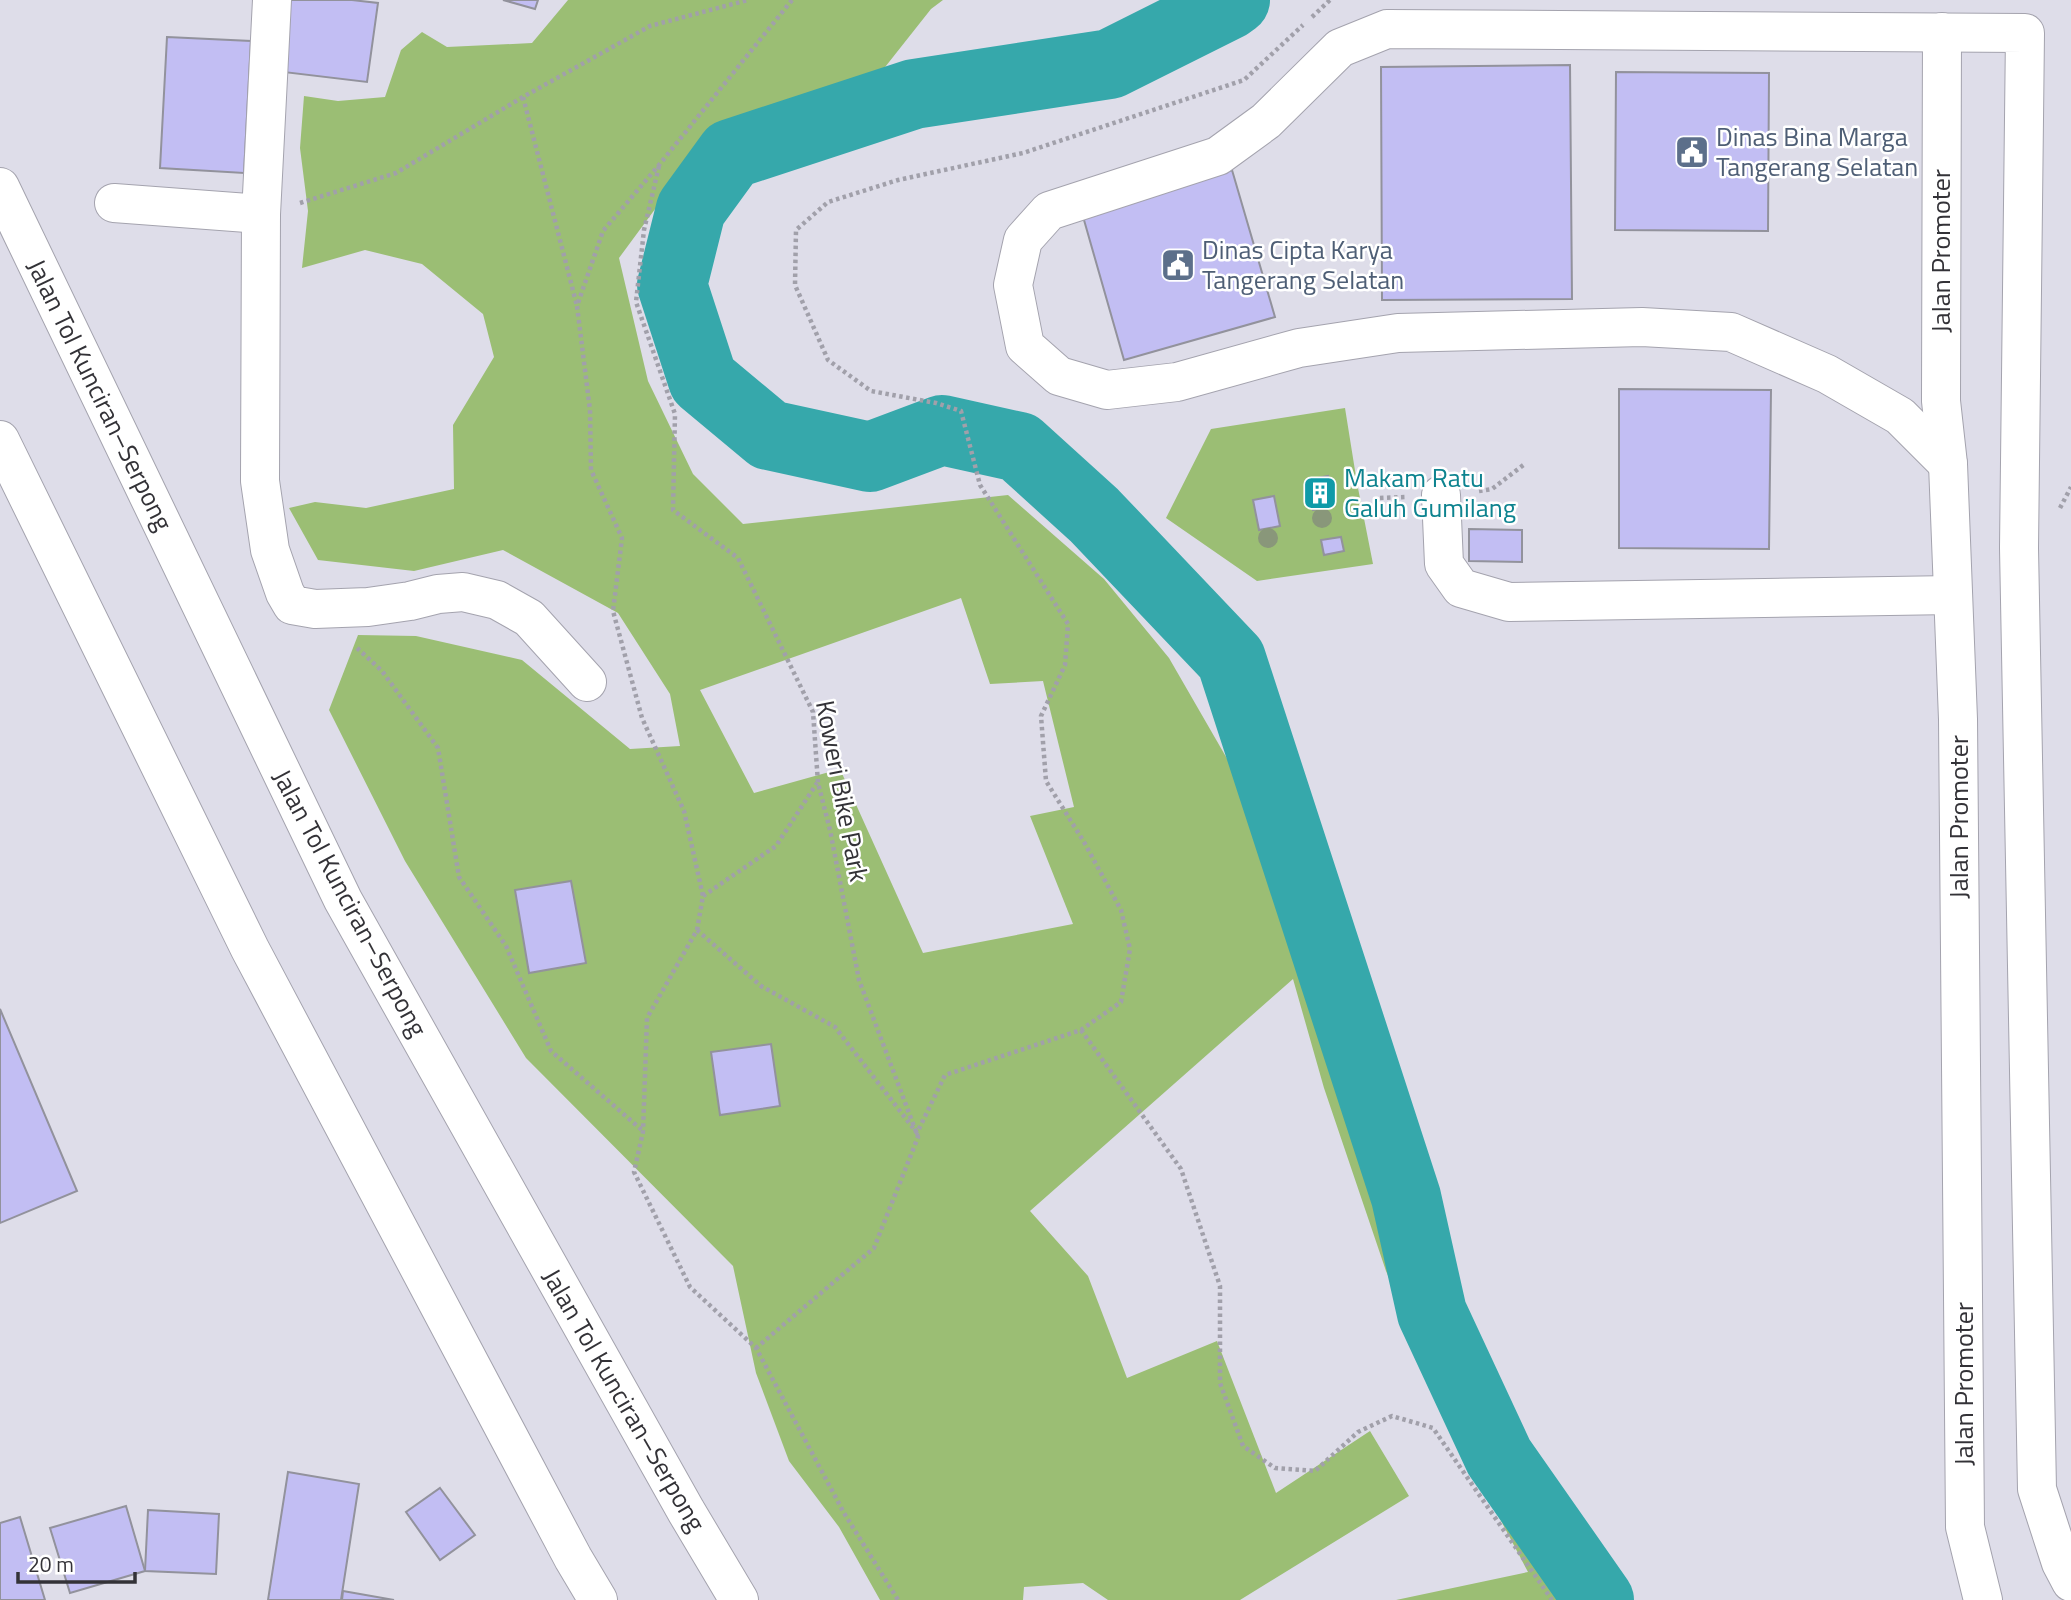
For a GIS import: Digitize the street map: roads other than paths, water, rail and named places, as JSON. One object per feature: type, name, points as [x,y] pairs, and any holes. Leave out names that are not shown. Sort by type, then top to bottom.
[{"type":"main road","points":[[272,0],[261,214],[260,481],[270,550],[285,593],[292,604],[315,609],[368,607],[463,592],[497,600],[530,618],[587,682]]},
{"type":"main road","points":[[1948,464],[1900,416],[1827,374],[1731,332],[1642,327],[1398,333],[1299,348],[1177,383],[1107,390],[1059,376],[1025,346],[1013,285],[1024,240],[1049,211],[1218,156],[1266,121],[1340,48],[1387,29],[2025,33],[2018,548],[2037,1489],[2061,1563],[2071,1582]]},
{"type":"main road","name":"Jalan Promoter","points":[[1942,32],[1941,401],[1948,464],[1958,733],[1965,1527],[1983,1600]]},
{"type":"main road","name":"Jalan Tol Kunciran–Serpong","points":[[0,187],[343,900],[739,1600]]},
{"type":"main road","points":[[114,203],[261,214]]},
{"type":"main road","points":[[0,440],[250,949],[573,1558],[598,1600]]},
{"type":"main road","points":[[1441,495],[1444,564],[1461,588],[1509,602],[1953,595]]},
{"type":"waterway","points":[[1235,0],[1110,64],[914,94],[731,154],[691,209],[672,285],[703,380],[769,435],[870,457],[942,430],[1019,447],[1094,515],[1231,659],[1406,1197],[1432,1313],[1499,1457],[1599,1600]]},
{"type":"place","name":"Dinas Bina Marga Tangerang Selatan","points":[[1692,152]]},
{"type":"place","name":"Dinas Cipta Karya Tangerang Selatan","points":[[1178,265]]},
{"type":"place","name":"Makam Ratu Galuh Gumilang","points":[[1320,493]]}]
